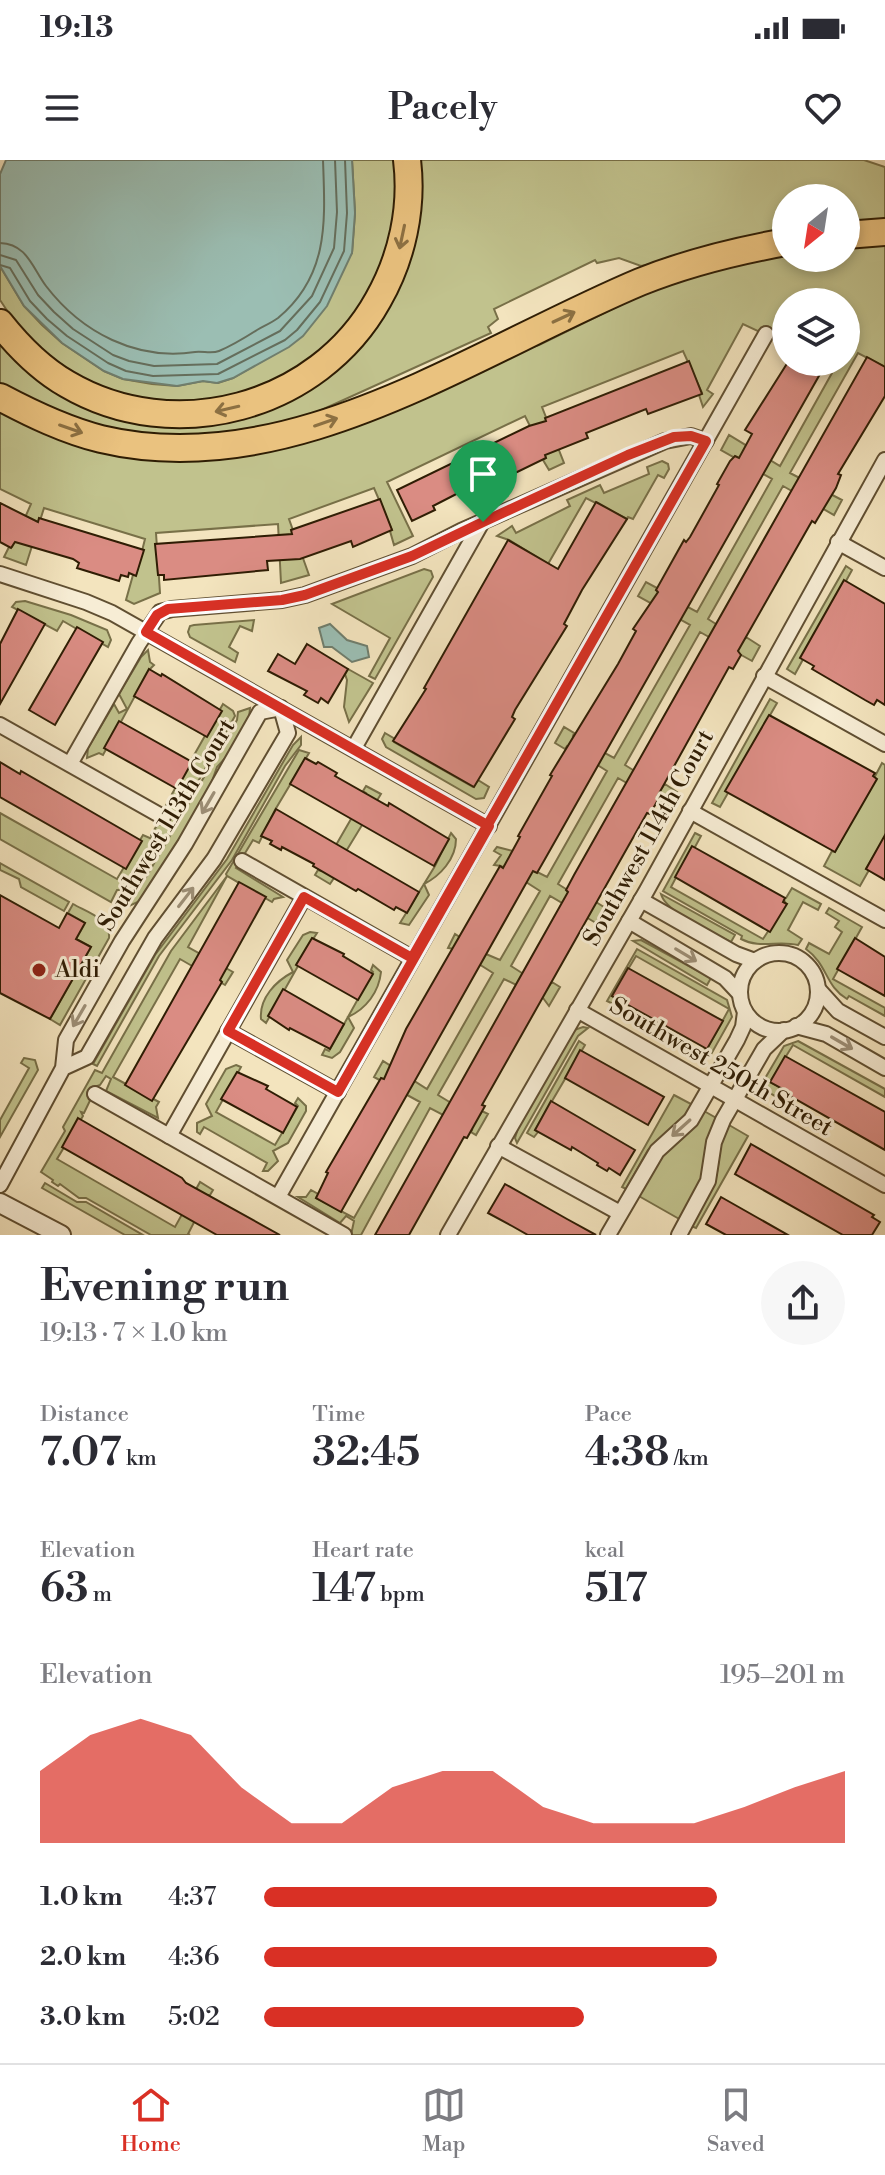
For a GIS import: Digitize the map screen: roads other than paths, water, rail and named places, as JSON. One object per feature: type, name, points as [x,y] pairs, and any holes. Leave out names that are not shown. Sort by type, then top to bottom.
[{"type":"highway","points":[[0,323],[27,353],[66,383],[98,399],[132,409],[166,414],[219,412],[277,393],[307,377],[340,351],[367,319],[383,292],[404,233],[407,160]]},
{"type":"highway","points":[[860,234],[885,232]]},
{"type":"highway","points":[[0,397],[75,431],[136,445],[199,447],[272,438],[367,407],[641,282],[717,256],[772,245]]},
{"type":"street","points":[[278,1197],[766,334]]},
{"type":"street","points":[[70,764],[146,632],[157,615],[168,609],[282,600],[305,595],[412,556],[628,455],[674,437],[691,436],[706,441]]},
{"type":"street","name":"Southwest 114th Court","points":[[448,1235],[641,900],[885,460]]},
{"type":"street","points":[[354,748],[483,522]]},
{"type":"street","points":[[838,542],[885,568]]},
{"type":"street","points":[[1,576],[99,607],[489,826]]},
{"type":"street","points":[[764,676],[885,744]]},
{"type":"street","name":"Southwest 113th Court","points":[[0,1185],[63,1068],[66,1040],[122,941],[185,844],[260,712],[281,708],[288,733],[214,859],[155,938],[87,1057],[63,1068]]},
{"type":"street","points":[[0,725],[163,817]]},
{"type":"street","points":[[690,811],[885,920]]},
{"type":"street","points":[[242,861],[412,958]]},
{"type":"street","points":[[169,1136],[304,897]]},
{"type":"street","points":[[641,900],[736,954],[755,961]]},
{"type":"street","points":[[629,921],[725,978],[740,994]]},
{"type":"street","points":[[608,1235],[657,1151],[689,1122],[743,1027],[745,1012],[740,994],[743,976],[755,961],[772,953],[791,955],[808,966],[818,989],[838,1011],[885,1037]]},
{"type":"street","points":[[679,1235],[708,1181],[714,1142],[735,1100],[764,1049],[812,1013],[818,989]]},
{"type":"street","name":"Southwest 250th Street","points":[[577,1010],[885,1185]]},
{"type":"street","points":[[745,1012],[759,1025],[826,1034],[885,1068]]},
{"type":"street","points":[[228,1031],[338,1092]]},
{"type":"street","points":[[95,1094],[344,1235]]},
{"type":"street","points":[[498,1146],[620,1213]]},
{"type":"street","points":[[0,1203],[61,1235]]},
{"type":"water","points":[[6,160],[352,160],[355,213],[352,253],[327,306],[303,336],[233,378],[217,383],[203,381],[177,386],[123,379],[104,371],[62,343],[24,306],[0,266],[0,174]]},
{"type":"water","points":[[330,624],[347,640],[367,646],[369,657],[352,662],[332,647],[324,647],[319,628]]},
{"type":"place","name":"Aldi","points":[[39,970]]}]
